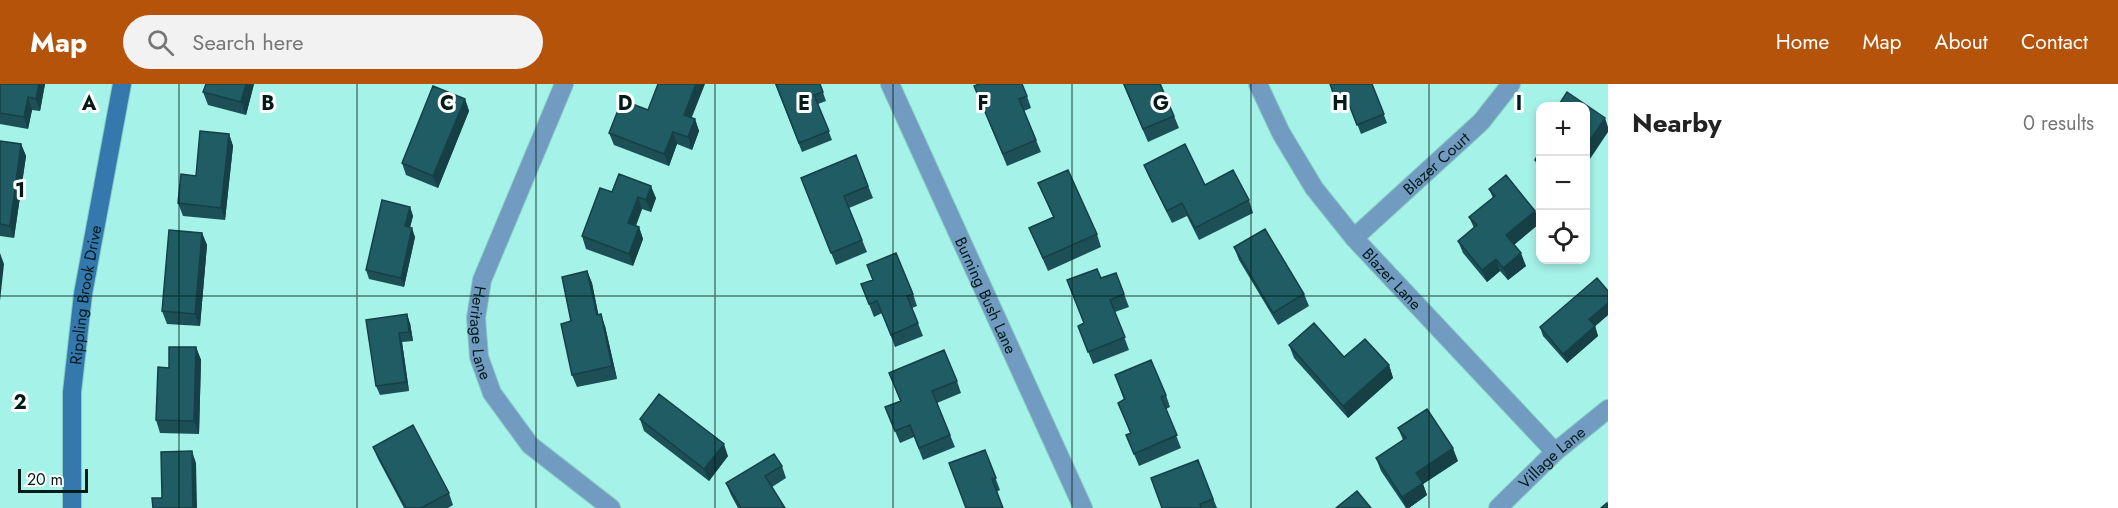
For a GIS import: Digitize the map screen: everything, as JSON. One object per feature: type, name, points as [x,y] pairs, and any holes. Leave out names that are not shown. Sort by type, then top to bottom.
[{"type":"street","name":"Rippling Brook Drive","points":[[72,508],[72,392],[82,305],[122,84]]},
{"type":"street","name":"Heritage Lane","points":[[564,84],[482,280],[476,318],[479,357],[492,393],[530,445],[611,508]]},
{"type":"street","name":"Burning Bush Lane","points":[[890,84],[1083,508]]},
{"type":"street","name":"Blazer Lane","points":[[1258,84],[1281,133],[1314,188],[1354,238],[1556,452]]},
{"type":"street","name":"Blazer Court","points":[[1354,238],[1481,122],[1511,84]]},
{"type":"street","name":"Village Lane","points":[[1498,508],[1556,452],[1608,409]]},
{"type":"building","points":[[0,84],[39,84],[36,99],[28,97],[24,117],[0,113]]},
{"type":"building","points":[[206,84],[246,84],[241,102],[203,92]]},
{"type":"building","points":[[658,84],[696,84],[684,115],[695,119],[688,137],[673,132],[664,154],[609,133],[622,100],[648,110]]},
{"type":"building","points":[[776,84],[820,84],[823,92],[814,95],[829,131],[799,143]]},
{"type":"building","points":[[1022,84],[1027,96],[1019,99],[1036,140],[1003,154],[974,86]]},
{"type":"building","points":[[1124,84],[1160,84],[1174,116],[1143,129]]},
{"type":"building","points":[[1330,84],[1372,84],[1384,114],[1357,125],[1345,94],[1335,98]]},
{"type":"building","points":[[433,86],[465,99],[433,176],[402,163]]},
{"type":"building","points":[[1567,92],[1582,102],[1561,102]]},
{"type":"building","points":[[1590,108],[1605,118],[1590,140]]},
{"type":"building","points":[[200,131],[229,134],[221,208],[178,203],[181,174],[196,176]]},
{"type":"building","points":[[0,141],[21,144],[10,226],[0,224]]},
{"type":"building","points":[[1185,144],[1205,185],[1233,170],[1249,200],[1195,228],[1182,203],[1167,211],[1144,165]]},
{"type":"building","points":[[856,155],[868,186],[844,196],[862,240],[831,253],[801,178]]},
{"type":"building","points":[[1068,170],[1097,234],[1043,258],[1029,228],[1054,217],[1038,183]]},
{"type":"building","points":[[619,174],[651,186],[646,200],[638,197],[628,223],[639,227],[629,254],[582,236],[600,188],[612,192]]},
{"type":"building","points":[[1506,175],[1535,211],[1506,235],[1521,253],[1503,268],[1496,259],[1482,270],[1458,241],[1477,225],[1469,217],[1495,196],[1489,189]]},
{"type":"building","points":[[382,200],[410,207],[405,226],[412,228],[401,278],[366,270]]},
{"type":"building","points":[[1265,229],[1304,294],[1273,313],[1234,247]]},
{"type":"building","points":[[169,230],[202,233],[195,314],[162,311]]},
{"type":"building","points":[[896,253],[913,294],[907,296],[918,323],[891,335],[877,301],[869,304],[861,284],[873,280],[867,265]]},
{"type":"building","points":[[1097,269],[1101,278],[1116,273],[1124,294],[1110,300],[1125,337],[1088,352],[1078,326],[1084,323],[1067,280]]},
{"type":"building","points":[[587,271],[597,315],[601,314],[612,366],[572,375],[561,324],[571,321],[562,277]]},
{"type":"building","points":[[1597,278],[1608,291],[1608,303],[1589,319],[1595,326],[1563,354],[1540,327]]},
{"type":"building","points":[[407,314],[409,332],[399,333],[406,382],[376,386],[366,320]]},
{"type":"building","points":[[1314,323],[1344,357],[1365,339],[1389,365],[1343,406],[1289,345]]},
{"type":"building","points":[[169,347],[196,347],[194,421],[156,420],[158,367],[169,368]]},
{"type":"building","points":[[944,350],[957,381],[932,391],[950,435],[919,448],[910,425],[895,431],[885,407],[901,401],[889,373]]},
{"type":"building","points":[[1151,360],[1166,395],[1161,397],[1177,435],[1134,454],[1126,435],[1131,433],[1118,403],[1125,399],[1115,375]]},
{"type":"building","points":[[659,394],[724,444],[704,469],[640,419]]},
{"type":"building","points":[[1427,409],[1453,448],[1416,473],[1423,483],[1402,497],[1376,458],[1406,438],[1398,428]]},
{"type":"building","points":[[413,425],[449,493],[421,508],[406,508],[373,447]]},
{"type":"building","points":[[985,450],[996,478],[992,479],[1003,508],[966,508],[949,463]]},
{"type":"building","points":[[192,451],[193,508],[153,508],[152,498],[162,498],[161,452]]},
{"type":"building","points":[[774,454],[782,466],[765,476],[785,508],[741,508],[726,483]]},
{"type":"building","points":[[1198,460],[1213,499],[1200,504],[1201,508],[1162,508],[1151,478]]},
{"type":"building","points":[[1357,491],[1371,508],[1336,508]]}]
